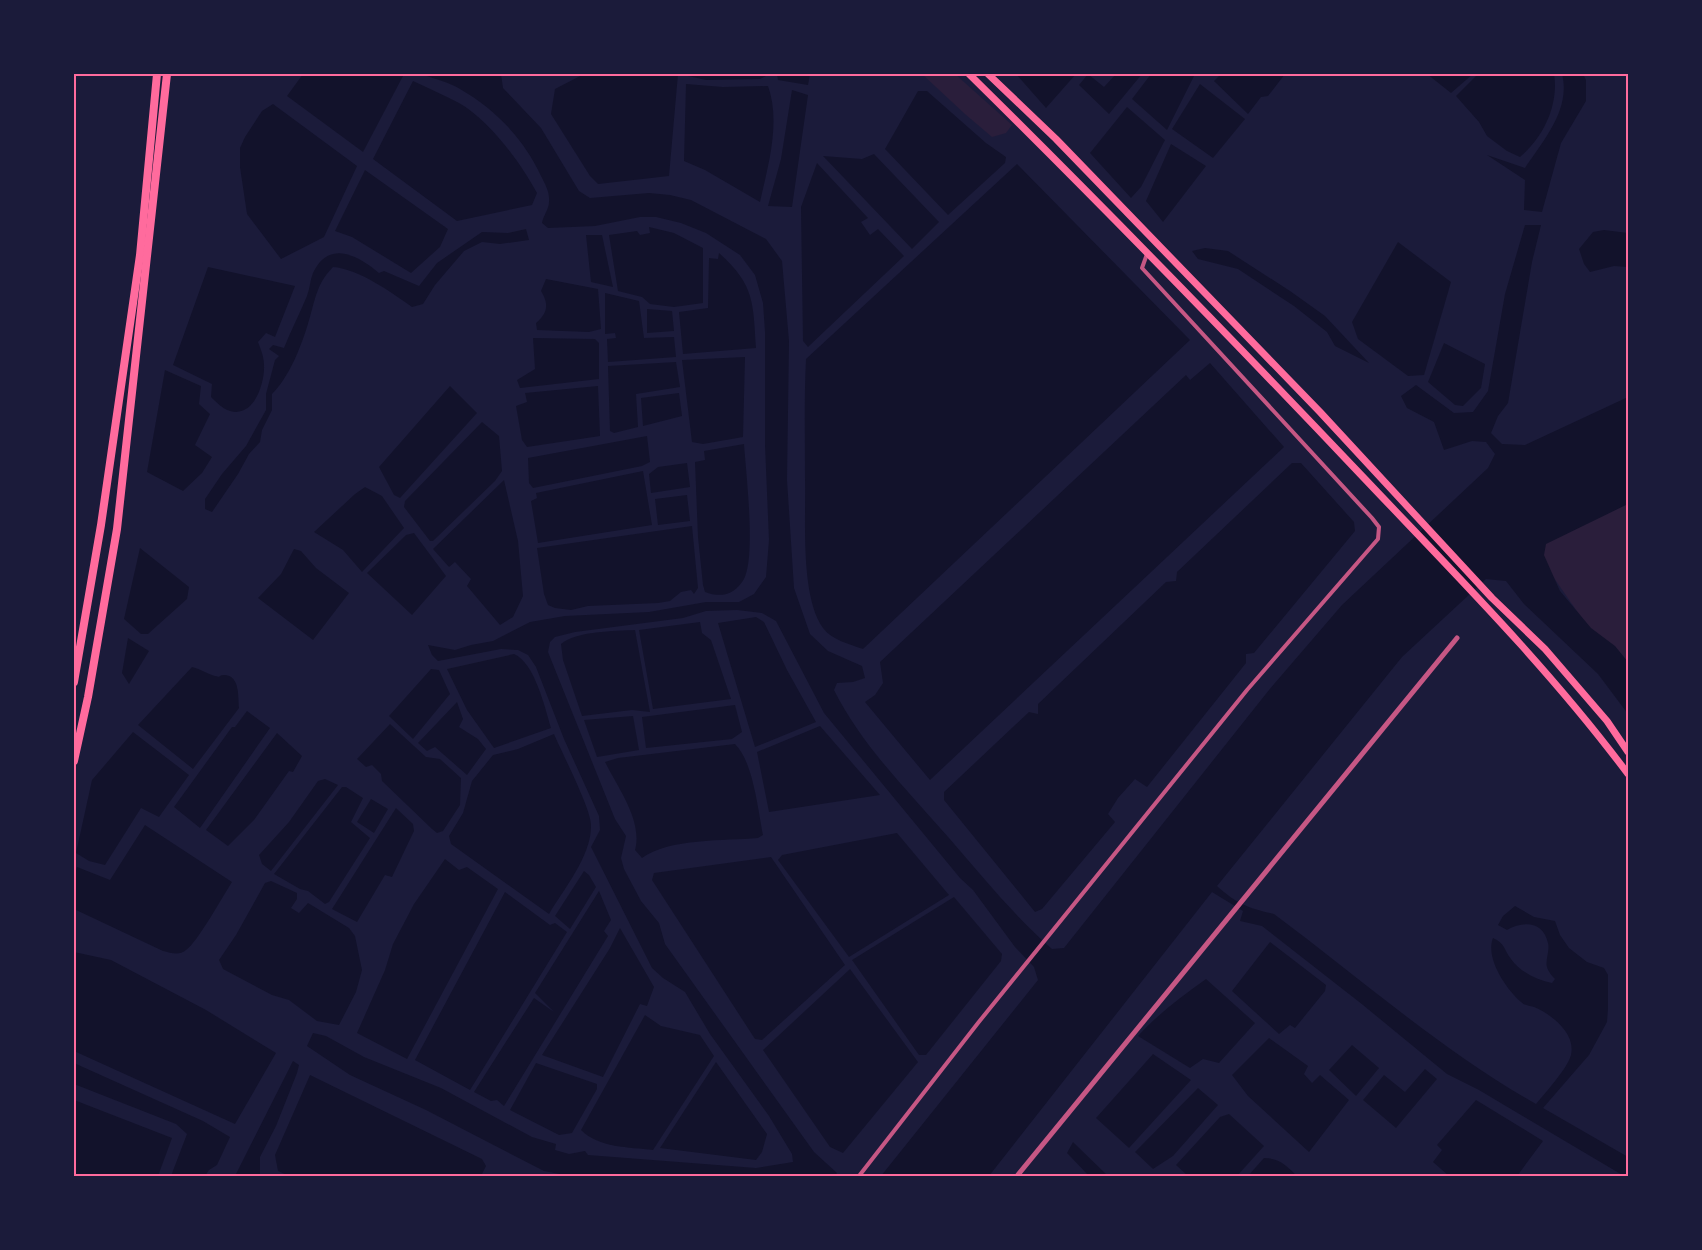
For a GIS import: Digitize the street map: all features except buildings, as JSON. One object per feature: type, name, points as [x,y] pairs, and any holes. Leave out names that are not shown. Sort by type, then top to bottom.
[{"type":"highway","points":[[74,682],[101,525],[140,255],[157,74]]},
{"type":"highway","points":[[74,761],[88,697],[117,529],[167,74]]},
{"type":"main road","points":[[969,74],[1147,254],[1483,604],[1568,698],[1629,774]]},
{"type":"main road","points":[[988,74],[1064,147],[1320,412],[1492,598],[1545,649],[1607,721],[1629,752]]},
{"type":"street","points":[[859,1176],[978,1023],[1247,690],[1378,539],[1379,527],[1372,518],[1142,268],[1147,254]]},
{"type":"street","points":[[1017,1176],[1457,638]]},
{"type":"shaded area","points":[[303,74],[398,74],[403,76],[363,152],[287,96]]},
{"type":"shaded area","points":[[421,74],[501,74],[503,88],[541,128],[579,191],[590,198],[649,193],[691,200],[766,239],[782,261],[789,341],[787,480],[794,588],[810,634],[828,651],[862,666],[865,678],[853,682],[837,683],[834,690],[845,711],[887,767],[999,895],[1052,949],[1064,948],[1269,690],[1342,605],[1488,468],[1495,454],[1486,442],[1472,441],[1444,450],[1434,422],[1407,408],[1401,396],[1416,385],[1454,413],[1473,412],[1488,391],[1505,294],[1525,225],[1541,225],[1532,262],[1508,403],[1498,416],[1491,433],[1502,444],[1525,445],[1628,397],[1628,504],[1546,544],[1544,555],[1560,591],[1591,628],[1615,646],[1628,662],[1628,714],[1598,674],[1524,604],[1506,581],[1486,579],[1402,657],[1217,886],[1243,904],[1274,914],[1434,1037],[1536,1104],[1569,1061],[1572,1047],[1570,1039],[1554,1019],[1541,1010],[1523,1003],[1509,989],[1494,964],[1491,946],[1493,938],[1502,944],[1511,959],[1524,972],[1552,983],[1555,979],[1548,969],[1548,943],[1542,930],[1526,924],[1507,930],[1498,925],[1503,916],[1515,906],[1534,917],[1555,921],[1560,935],[1569,948],[1587,962],[1604,968],[1608,975],[1608,1008],[1607,1022],[1589,1055],[1543,1108],[1628,1157],[1628,1176],[1624,1176],[1479,1090],[1447,1074],[1262,926],[1240,921],[1243,911],[1212,892],[989,1176],[881,1176],[1038,980],[1034,967],[1015,947],[973,890],[960,878],[824,713],[776,621],[762,613],[737,610],[706,611],[683,618],[575,632],[555,637],[550,642],[548,652],[615,819],[626,836],[621,858],[624,869],[641,901],[659,923],[665,944],[814,1152],[837,1173],[835,1176],[570,1176],[544,1171],[426,1110],[350,1075],[307,1046],[313,1033],[326,1036],[364,1057],[441,1088],[532,1137],[556,1144],[555,1150],[569,1154],[585,1151],[588,1155],[756,1168],[793,1162],[792,1154],[769,1116],[710,1034],[685,992],[652,968],[591,847],[600,830],[599,816],[564,739],[536,667],[528,655],[518,650],[501,649],[438,661],[432,655],[428,645],[455,650],[493,641],[530,622],[565,616],[649,612],[706,602],[739,602],[754,594],[766,577],[769,540],[765,445],[765,332],[763,303],[755,275],[740,255],[706,233],[681,223],[656,217],[640,217],[595,226],[548,228],[542,223],[549,205],[547,188],[534,162],[517,137],[497,116],[473,97],[451,84]]},
{"type":"shaded area","points":[[584,74],[678,74],[669,176],[598,184],[590,176],[551,114],[555,89]]},
{"type":"shaded area","points":[[685,74],[768,75],[760,79],[706,80]]},
{"type":"shaded area","points":[[777,74],[810,74],[808,85],[778,80]]},
{"type":"shaded area","points":[[922,74],[955,74],[1012,125],[1006,133],[992,137]]},
{"type":"shaded area","points":[[1016,74],[1076,74],[1046,108]]},
{"type":"shaded area","points":[[1088,74],[1104,87],[1116,74],[1142,74],[1109,114],[1079,85]]},
{"type":"shaded area","points":[[1151,74],[1191,74],[1194,76],[1167,130],[1132,99]]},
{"type":"shaded area","points":[[1221,74],[1285,74],[1268,96],[1261,97],[1248,114],[1214,81]]},
{"type":"shaded area","points":[[1427,74],[1473,74],[1451,93]]},
{"type":"shaded area","points":[[1478,74],[1554,74],[1554,97],[1548,119],[1536,140],[1520,157],[1507,151],[1487,136],[1479,122],[1456,96]]},
{"type":"shaded area","points":[[1562,74],[1583,74],[1586,80],[1586,101],[1561,143],[1542,212],[1524,210],[1525,180],[1487,155],[1525,168],[1554,124],[1559,112],[1563,100]]},
{"type":"shaded area","points":[[413,81],[459,103],[493,131],[513,156],[537,193],[532,205],[457,221],[373,159]]},
{"type":"shaded area","points":[[686,84],[723,87],[768,86],[773,114],[772,144],[760,202],[705,170],[684,161]]},
{"type":"shaded area","points":[[1200,84],[1245,119],[1213,158],[1172,129]]},
{"type":"shaded area","points":[[792,90],[808,95],[792,207],[768,206],[781,159]]},
{"type":"shaded area","points":[[918,91],[927,91],[986,143],[1006,157],[1005,163],[948,215],[885,149]]},
{"type":"shaded area","points":[[273,104],[357,166],[324,237],[281,259],[247,214],[240,167],[240,148],[245,137],[262,111]]},
{"type":"shaded area","points":[[1127,107],[1165,140],[1141,187],[1131,198],[1090,153]]},
{"type":"shaded area","points":[[1171,144],[1206,166],[1163,222],[1146,201]]},
{"type":"shaded area","points":[[874,154],[939,222],[912,249],[823,156],[862,159]]},
{"type":"shaded area","points":[[817,163],[868,218],[861,222],[870,235],[878,229],[904,256],[808,347],[803,341],[801,207]]},
{"type":"shaded area","points":[[1017,164],[1190,340],[863,649],[831,636],[823,628],[816,614],[807,577],[805,535],[806,359]]},
{"type":"shaded area","points":[[365,170],[448,229],[440,247],[411,273],[352,237],[335,231]]},
{"type":"shaded area","points":[[649,227],[674,233],[703,248],[703,303],[674,307],[650,304],[642,297],[618,291],[609,235],[637,231],[640,235],[650,233]]},
{"type":"shaded area","points":[[526,229],[529,240],[500,244],[482,242],[464,251],[435,285],[423,304],[412,307],[385,288],[364,277],[333,267],[322,281],[316,295],[293,362],[284,379],[272,394],[272,410],[262,430],[260,442],[249,454],[212,512],[205,509],[205,499],[222,474],[246,446],[266,410],[266,394],[275,360],[279,356],[269,349],[273,345],[284,348],[307,296],[313,273],[327,256],[344,254],[354,257],[379,273],[384,271],[419,286],[437,263],[482,232],[508,233]]},
{"type":"shaded area","points":[[1604,230],[1628,233],[1628,267],[1614,266],[1590,272],[1584,264],[1579,249],[1593,232]]},
{"type":"shaded area","points":[[586,235],[602,235],[613,287],[591,282]]},
{"type":"shaded area","points":[[1398,242],[1451,282],[1424,375],[1408,376],[1358,339],[1352,322]]},
{"type":"shaded area","points":[[1205,248],[1228,251],[1290,291],[1325,316],[1369,363],[1335,346],[1327,332],[1294,306],[1238,269],[1198,259],[1192,251]]},
{"type":"shaded area","points":[[719,253],[731,264],[746,285],[754,319],[756,348],[683,354],[679,312],[708,308],[709,258],[718,259]]},
{"type":"shaded area","points":[[208,267],[295,286],[275,337],[266,333],[258,342],[264,362],[260,389],[252,404],[238,412],[225,409],[211,397],[212,384],[173,365]]},
{"type":"shaded area","points":[[546,279],[598,289],[601,329],[589,332],[537,330],[536,323],[543,316],[546,308],[541,291]]},
{"type":"shaded area","points":[[605,293],[639,301],[644,338],[674,337],[676,357],[608,362],[607,339],[616,338],[615,333],[605,334]]},
{"type":"shaded area","points":[[647,309],[672,311],[674,331],[647,333]]},
{"type":"shaded area","points":[[533,338],[595,339],[599,343],[599,379],[520,388],[517,380],[535,369]]},
{"type":"shaded area","points":[[1444,343],[1485,364],[1481,388],[1463,406],[1455,405],[1428,382]]},
{"type":"shaded area","points":[[745,357],[743,437],[703,444],[692,442],[682,360]]},
{"type":"shaded area","points":[[676,362],[680,387],[636,394],[638,427],[614,433],[610,431],[608,366]]},
{"type":"shaded area","points":[[1210,363],[1284,447],[930,780],[865,702],[875,695],[883,683],[880,662],[1186,375],[1190,380]]},
{"type":"shaded area","points":[[165,370],[201,386],[199,404],[210,414],[195,445],[212,457],[202,473],[183,491],[147,472]]},
{"type":"shaded area","points":[[450,386],[477,413],[400,498],[394,495],[379,467]]},
{"type":"shaded area","points":[[598,386],[600,436],[527,447],[522,440],[516,406],[527,402],[525,393]]},
{"type":"shaded area","points":[[679,393],[682,416],[643,426],[641,398]]},
{"type":"shaded area","points":[[482,422],[499,436],[502,471],[495,481],[433,541],[430,541],[404,507],[405,501]]},
{"type":"shaded area","points":[[647,436],[650,462],[642,466],[533,488],[529,483],[528,458]]},
{"type":"shaded area","points":[[744,444],[750,534],[748,568],[744,579],[732,592],[722,595],[711,594],[705,592],[703,585],[698,537],[695,462],[705,460],[704,451]]},
{"type":"shaded area","points":[[1628,445],[1628,685],[1527,539]]},
{"type":"shaded area","points":[[687,463],[690,487],[651,493],[649,474],[658,467]]},
{"type":"shaded area","points":[[1292,463],[1301,463],[1354,522],[1355,531],[1254,653],[1246,654],[1246,663],[1147,787],[1135,779],[1118,798],[1108,814],[1115,822],[1042,909],[1035,912],[944,800],[944,792],[1029,712],[1038,714],[1038,704],[1166,582],[1176,581],[1177,572]]},
{"type":"shaded area","points":[[643,471],[652,525],[538,543],[531,501],[537,498],[536,493]]},
{"type":"shaded area","points":[[504,480],[518,541],[523,596],[513,617],[500,625],[467,586],[471,579],[455,562],[449,567],[433,549]]},
{"type":"shaded area","points":[[365,487],[382,496],[404,528],[362,572],[343,550],[314,532]]},
{"type":"shaded area","points":[[687,495],[690,521],[658,525],[655,499]]},
{"type":"shaded area","points":[[692,526],[698,588],[694,594],[691,590],[681,592],[670,601],[658,603],[588,606],[571,610],[548,605],[544,594],[537,548]]},
{"type":"shaded area","points":[[414,533],[446,576],[412,615],[367,573],[406,535]]},
{"type":"shaded area","points":[[140,548],[189,587],[187,599],[148,634],[141,634],[124,619]]},
{"type":"shaded area","points":[[294,549],[301,551],[316,568],[349,593],[313,640],[258,598],[281,574]]},
{"type":"shaded area","points":[[756,617],[764,622],[816,722],[755,747],[718,623]]},
{"type":"shaded area","points":[[700,622],[702,633],[711,640],[731,699],[653,709],[639,630]]},
{"type":"shaded area","points":[[635,630],[650,712],[632,710],[582,716],[563,660],[561,644],[576,636],[586,634]]},
{"type":"shaded area","points":[[128,638],[149,651],[129,684],[122,673]]},
{"type":"shaded area","points":[[514,654],[528,667],[533,676],[551,728],[494,748],[467,710],[447,669]]},
{"type":"shaded area","points":[[192,667],[219,677],[221,675],[230,676],[236,683],[239,708],[193,769],[138,725]]},
{"type":"shaded area","points":[[431,669],[439,670],[450,694],[413,739],[389,716]]},
{"type":"shaded area","points":[[457,702],[463,719],[459,727],[478,739],[486,749],[467,775],[435,747],[427,751],[418,743]]},
{"type":"shaded area","points":[[735,705],[742,732],[732,739],[646,748],[642,717]]},
{"type":"shaded area","points":[[247,711],[270,728],[200,828],[174,807],[232,727],[235,727]]},
{"type":"shaded area","points":[[633,716],[639,750],[597,757],[584,720]]},
{"type":"shaded area","points":[[390,724],[426,757],[440,759],[461,778],[460,805],[443,831],[437,833],[432,829],[382,781],[381,774],[372,765],[366,767],[357,759]]},
{"type":"shaded area","points":[[820,726],[880,795],[769,812],[757,752]]},
{"type":"shaded area","points":[[133,732],[189,775],[159,817],[141,808],[105,865],[89,861],[76,853],[92,780]]},
{"type":"shaded area","points":[[277,733],[302,756],[293,772],[289,771],[254,820],[228,846],[206,830]]},
{"type":"shaded area","points":[[554,734],[581,794],[591,825],[587,848],[582,860],[549,914],[451,844],[449,836],[463,813],[472,781],[493,755],[518,749]]},
{"type":"shaded area","points":[[735,744],[750,774],[763,835],[758,838],[682,844],[667,847],[642,858],[635,850],[636,828],[628,805],[605,762],[618,758]]},
{"type":"shaded area","points":[[325,779],[338,785],[271,871],[262,864],[259,855],[289,822],[318,781]]},
{"type":"shaded area","points":[[342,787],[346,787],[363,798],[351,822],[370,838],[329,902],[325,904],[308,891],[274,874]]},
{"type":"shaded area","points":[[371,799],[388,809],[374,833],[357,822]]},
{"type":"shaded area","points":[[396,808],[413,824],[414,831],[392,877],[385,875],[357,922],[332,909]]},
{"type":"shaded area","points":[[145,825],[232,882],[197,938],[181,953],[163,951],[74,909],[74,879],[77,867],[110,880]]},
{"type":"shaded area","points":[[897,833],[949,895],[849,957],[778,860],[782,855]]},
{"type":"shaded area","points":[[771,857],[845,965],[762,1040],[755,1039],[652,880],[654,873]]},
{"type":"shaded area","points":[[445,859],[459,870],[467,867],[498,889],[407,1059],[357,1033],[385,970],[393,944],[414,904]]},
{"type":"shaded area","points":[[584,871],[596,887],[570,929],[555,916]]},
{"type":"shaded area","points":[[271,881],[297,893],[297,899],[291,908],[299,913],[308,903],[349,928],[355,936],[362,970],[356,992],[339,1025],[317,1021],[289,1000],[272,995],[223,969],[219,960],[265,883]]},
{"type":"shaded area","points":[[599,891],[611,920],[604,931],[608,936],[504,1106],[497,1100],[491,1101],[474,1092],[534,998],[554,1012],[535,993]]},
{"type":"shaded area","points":[[505,892],[550,925],[555,923],[567,932],[470,1090],[415,1060]]},
{"type":"shaded area","points":[[954,897],[1002,954],[1001,961],[926,1055],[919,1055],[852,960]]},
{"type":"shaded area","points":[[620,928],[654,987],[647,1006],[640,1004],[603,1077],[542,1055],[610,948]]},
{"type":"shaded area","points":[[1270,942],[1326,985],[1325,991],[1295,1028],[1290,1025],[1279,1034],[1232,991]]},
{"type":"shaded area","points":[[74,952],[111,960],[206,1010],[276,1053],[235,1124],[74,1051]]},
{"type":"shaded area","points":[[850,969],[918,1062],[843,1153],[830,1147],[763,1050]]},
{"type":"shaded area","points":[[1206,979],[1255,1023],[1219,1063],[1203,1059],[1190,1068],[1138,1036],[1162,1013]]},
{"type":"shaded area","points":[[645,1015],[661,1026],[700,1035],[714,1056],[653,1150],[605,1143],[588,1136],[581,1130]]},
{"type":"shaded area","points":[[1269,1038],[1308,1066],[1304,1074],[1312,1083],[1320,1075],[1349,1100],[1309,1152],[1248,1096],[1232,1075]]},
{"type":"shaded area","points":[[1352,1045],[1379,1068],[1356,1096],[1329,1070]]},
{"type":"shaded area","points":[[1153,1054],[1191,1080],[1129,1148],[1096,1118]]},
{"type":"shaded area","points":[[293,1061],[299,1065],[297,1073],[276,1126],[260,1157],[260,1176],[235,1176]]},
{"type":"shaded area","points":[[716,1062],[767,1134],[762,1152],[756,1160],[660,1148]]},
{"type":"shaded area","points":[[74,1063],[203,1121],[230,1137],[217,1165],[205,1176],[171,1176],[187,1134],[176,1124],[74,1084]]},
{"type":"shaded area","points":[[536,1063],[597,1084],[597,1089],[572,1133],[559,1135],[510,1110]]},
{"type":"shaded area","points":[[1425,1069],[1437,1079],[1396,1128],[1363,1100],[1384,1075],[1405,1092]]},
{"type":"shaded area","points":[[310,1075],[482,1159],[486,1166],[481,1176],[289,1176],[278,1171],[275,1155]]},
{"type":"shaded area","points":[[1198,1088],[1218,1105],[1173,1156],[1153,1169],[1135,1152]]},
{"type":"shaded area","points":[[74,1100],[172,1138],[158,1176],[74,1176]]},
{"type":"shaded area","points":[[1476,1100],[1543,1141],[1517,1176],[1449,1176],[1433,1162],[1442,1150],[1437,1145]]},
{"type":"shaded area","points":[[1229,1114],[1264,1146],[1237,1176],[1188,1176],[1176,1165],[1220,1117]]},
{"type":"shaded area","points":[[1073,1142],[1108,1176],[1089,1176],[1067,1153]]},
{"type":"shaded area","points":[[1264,1158],[1278,1161],[1297,1176],[1248,1176]]}]
